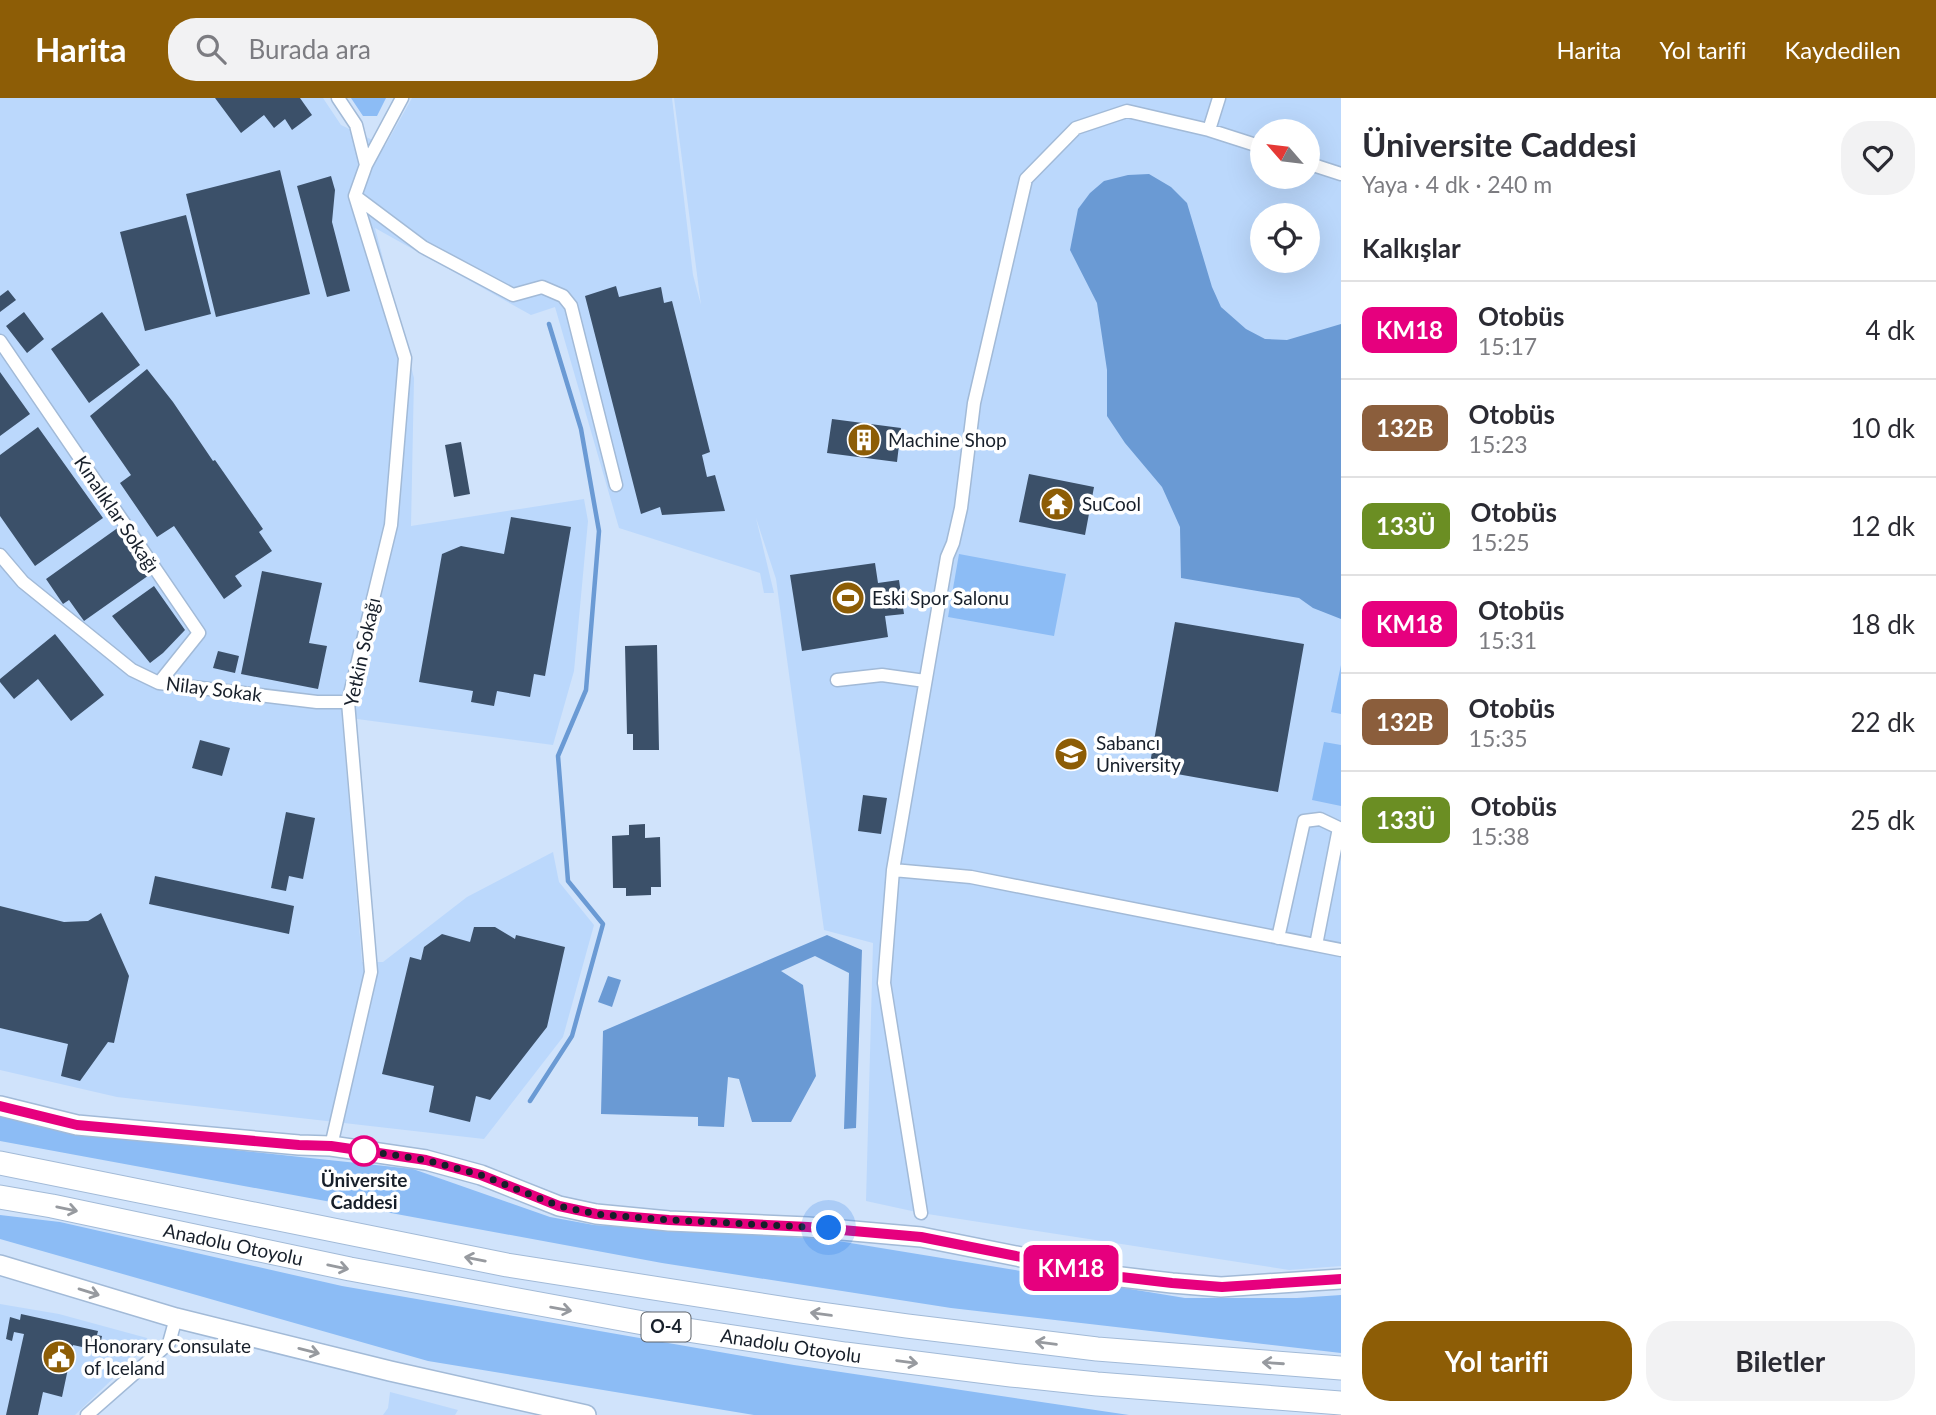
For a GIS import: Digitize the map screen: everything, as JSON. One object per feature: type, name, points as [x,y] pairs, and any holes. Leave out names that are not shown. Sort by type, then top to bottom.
[{"type":"highway","name":"Anadolu Otoyolu","points":[[0,1163],[507,1265],[760,1306],[1097,1349],[1341,1368]]},
{"type":"highway","name":"Anadolu Otoyolu","points":[[0,1197],[363,1272],[667,1328],[1011,1375],[1341,1403]]},
{"type":"main road","points":[[0,1106],[77,1125],[331,1146],[426,1160],[481,1175],[559,1206],[596,1214],[820,1227],[921,1237],[1121,1277],[1295,1293],[1341,1290]]},
{"type":"main road","points":[[0,1265],[176,1318],[390,1371],[586,1415]]},
{"type":"main road","points":[[1222,1287],[1341,1279]]},
{"type":"street","points":[[338,98],[356,125],[366,165]]},
{"type":"street","points":[[402,98],[366,165],[355,196],[423,247],[513,295],[542,287],[564,296],[571,306],[616,485]]},
{"type":"street","points":[[1209,130],[1219,98]]},
{"type":"street","points":[[921,1213],[884,983],[893,870],[947,557],[961,508],[974,403],[1026,179],[1076,128],[1127,111],[1209,130],[1250,143]]},
{"type":"street","points":[[1320,167],[1341,174]]},
{"type":"street","name":"Yetkin Sokağı","points":[[331,1146],[371,972],[348,702],[391,525],[405,358],[355,196]]},
{"type":"street","name":"Kınalıklar Sokağı","points":[[0,341],[199,633],[159,683]]},
{"type":"street","name":"Nilay Sokak","points":[[0,555],[23,582],[132,670],[159,683],[317,702],[348,702]]},
{"type":"street","points":[[837,680],[882,675],[925,681]]},
{"type":"street","points":[[1278,938],[1304,821],[1320,819],[1339,828],[1316,945]]},
{"type":"street","points":[[893,870],[981,879],[1341,950]]},
{"type":"street","points":[[88,1415],[169,1343],[176,1318]]},
{"type":"shaded area","points":[[0,98],[323,98],[341,125],[385,146],[412,98],[672,98],[693,275],[701,305],[674,98],[1341,98],[1341,1266],[1289,1270],[921,1213],[866,1201],[873,943],[824,930],[776,579],[756,518],[774,593],[764,593],[760,573],[619,528],[555,307],[531,315],[375,228],[414,378],[411,526],[584,499],[588,521],[574,671],[553,745],[342,717],[362,962],[383,962],[467,897],[553,852],[559,882],[594,925],[563,1037],[484,1139],[117,1097],[0,1070]]},
{"type":"shaded area","points":[[351,98],[386,98],[377,116],[363,116]]},
{"type":"shaded area","points":[[1149,174],[1171,187],[1187,203],[1212,287],[1221,307],[1246,329],[1265,339],[1287,340],[1341,324],[1341,619],[1313,608],[1299,598],[1181,578],[1180,527],[1162,487],[1125,443],[1107,416],[1107,370],[1097,303],[1070,250],[1078,209],[1090,193],[1104,181],[1128,175]]},
{"type":"shaded area","points":[[959,554],[1066,574],[1054,636],[948,617]]},
{"type":"shaded area","points":[[1341,665],[1341,714],[1331,712]]},
{"type":"shaded area","points":[[1324,742],[1341,745],[1341,806],[1312,800]]},
{"type":"shaded area","points":[[827,935],[862,950],[856,1128],[844,1129],[849,973],[815,956],[781,971],[803,985],[816,1076],[791,1122],[752,1122],[739,1079],[728,1077],[724,1127],[698,1126],[698,1117],[601,1114],[603,1031]]},
{"type":"shaded area","points":[[608,976],[621,980],[612,1007],[598,1002]]},
{"type":"shaded area","points":[[0,1114],[68,1132],[413,1169],[550,1217],[594,1225],[826,1239],[1185,1298],[1297,1298],[1341,1295],[1341,1353],[951,1308],[662,1263],[0,1141]]},
{"type":"shaded area","points":[[0,1215],[60,1222],[342,1286],[794,1365],[1129,1415],[754,1415],[428,1361],[0,1239]]},
{"type":"shaded area","points":[[0,1304],[59,1314],[147,1338],[149,1344],[75,1415],[0,1415]]},
{"type":"shaded area","points":[[390,1392],[458,1410],[455,1415],[383,1415],[388,1408]]},
{"type":"building","points":[[215,98],[300,98],[312,115],[292,130],[285,119],[274,128],[264,115],[241,133]]},
{"type":"building","points":[[280,170],[310,294],[216,317],[186,194]]},
{"type":"building","points":[[331,176],[335,190],[332,222],[350,291],[327,297],[297,186]]},
{"type":"building","points":[[186,215],[211,314],[145,331],[120,232]]},
{"type":"building","points":[[616,286],[619,297],[661,287],[664,303],[672,301],[710,452],[702,455],[707,477],[715,475],[725,511],[662,515],[660,507],[641,514],[585,296]]},
{"type":"building","points":[[8,290],[16,300],[0,312],[0,296]]},
{"type":"building","points":[[24,312],[44,339],[27,353],[6,326]]},
{"type":"building","points":[[102,312],[140,365],[89,403],[51,349]]},
{"type":"building","points":[[147,369],[263,529],[259,532],[272,551],[235,576],[242,586],[224,599],[174,526],[157,537],[120,483],[131,475],[90,416]]},
{"type":"building","points":[[0,372],[30,414],[0,436]]},
{"type":"building","name":"Machine Shop","points":[[832,419],[901,428],[897,462],[827,453]]},
{"type":"building","points":[[38,427],[103,518],[35,566],[0,516],[0,455]]},
{"type":"building","points":[[461,442],[470,494],[454,497],[445,445]]},
{"type":"building","name":"SuCool","points":[[1029,474],[1094,487],[1085,535],[1019,522]]},
{"type":"building","points":[[511,517],[571,527],[545,676],[534,674],[530,697],[497,691],[494,706],[471,702],[473,691],[419,682],[442,554],[461,546],[504,554]]},
{"type":"building","points":[[119,527],[152,573],[84,621],[69,600],[63,604],[46,579]]},
{"type":"building","name":"Eski Spor Salonu","points":[[875,563],[878,583],[899,580],[904,614],[885,616],[888,637],[802,651],[790,575]]},
{"type":"building","points":[[262,571],[322,583],[309,643],[327,646],[318,689],[241,674]]},
{"type":"building","points":[[154,586],[185,630],[150,663],[112,616]]},
{"type":"building","points":[[1175,622],[1304,644],[1278,792],[1149,769]]},
{"type":"building","points":[[55,634],[104,695],[71,721],[38,679],[14,699],[0,682],[0,679]]},
{"type":"building","points":[[657,645],[659,750],[633,750],[633,734],[627,734],[625,646]]},
{"type":"building","points":[[218,651],[239,656],[235,673],[213,668]]},
{"type":"building","points":[[200,740],[230,748],[222,776],[192,768]]},
{"type":"building","points":[[863,795],[887,798],[881,834],[858,831]]},
{"type":"building","points":[[286,812],[315,818],[303,879],[289,876],[286,891],[271,888]]},
{"type":"building","points":[[645,824],[645,838],[660,837],[661,887],[651,887],[651,895],[626,896],[626,888],[613,888],[612,836],[629,835],[629,825]]},
{"type":"building","points":[[155,876],[294,906],[289,934],[149,904]]},
{"type":"building","points":[[0,906],[64,922],[88,921],[101,913],[129,976],[114,1043],[108,1042],[80,1081],[61,1076],[68,1044],[0,1028]]},
{"type":"building","points":[[474,927],[495,927],[515,939],[516,935],[565,947],[547,1027],[490,1100],[476,1096],[470,1122],[429,1112],[434,1086],[382,1074],[410,957],[421,960],[424,947],[442,934],[470,942]]},
{"type":"building","points":[[21,1314],[98,1331],[97,1335],[102,1336],[100,1346],[83,1343],[82,1347],[73,1345],[62,1397],[43,1392],[38,1415],[6,1415],[24,1334],[14,1332],[12,1341],[6,1339],[10,1317],[20,1320]]},
{"type":"waterway","points":[[530,1101],[572,1036],[603,924],[568,881],[558,756],[586,690],[599,531],[581,429],[549,324]]},
{"type":"bus line","name":"KM18","points":[[0,1106],[77,1125],[331,1146],[426,1160],[481,1175],[559,1206],[596,1214],[871,1231],[921,1237],[1121,1277],[1172,1283],[1222,1287],[1341,1279]]},
{"type":"place","name":"Machine Shop","points":[[864,440]]},
{"type":"place","name":"SuCool","points":[[1057,504]]},
{"type":"place","name":"Eski Spor Salonu","points":[[848,598]]},
{"type":"place","name":"Sabancı University","points":[[1071,754]]},
{"type":"place","name":"Üniversite Caddesi","points":[[364,1151]]},
{"type":"place","name":"Honorary Consulate of Iceland","points":[[59,1357]]},
{"type":"route","points":[[364,1151],[355,1149],[426,1160],[481,1175],[559,1206],[596,1214],[829,1228]]}]
